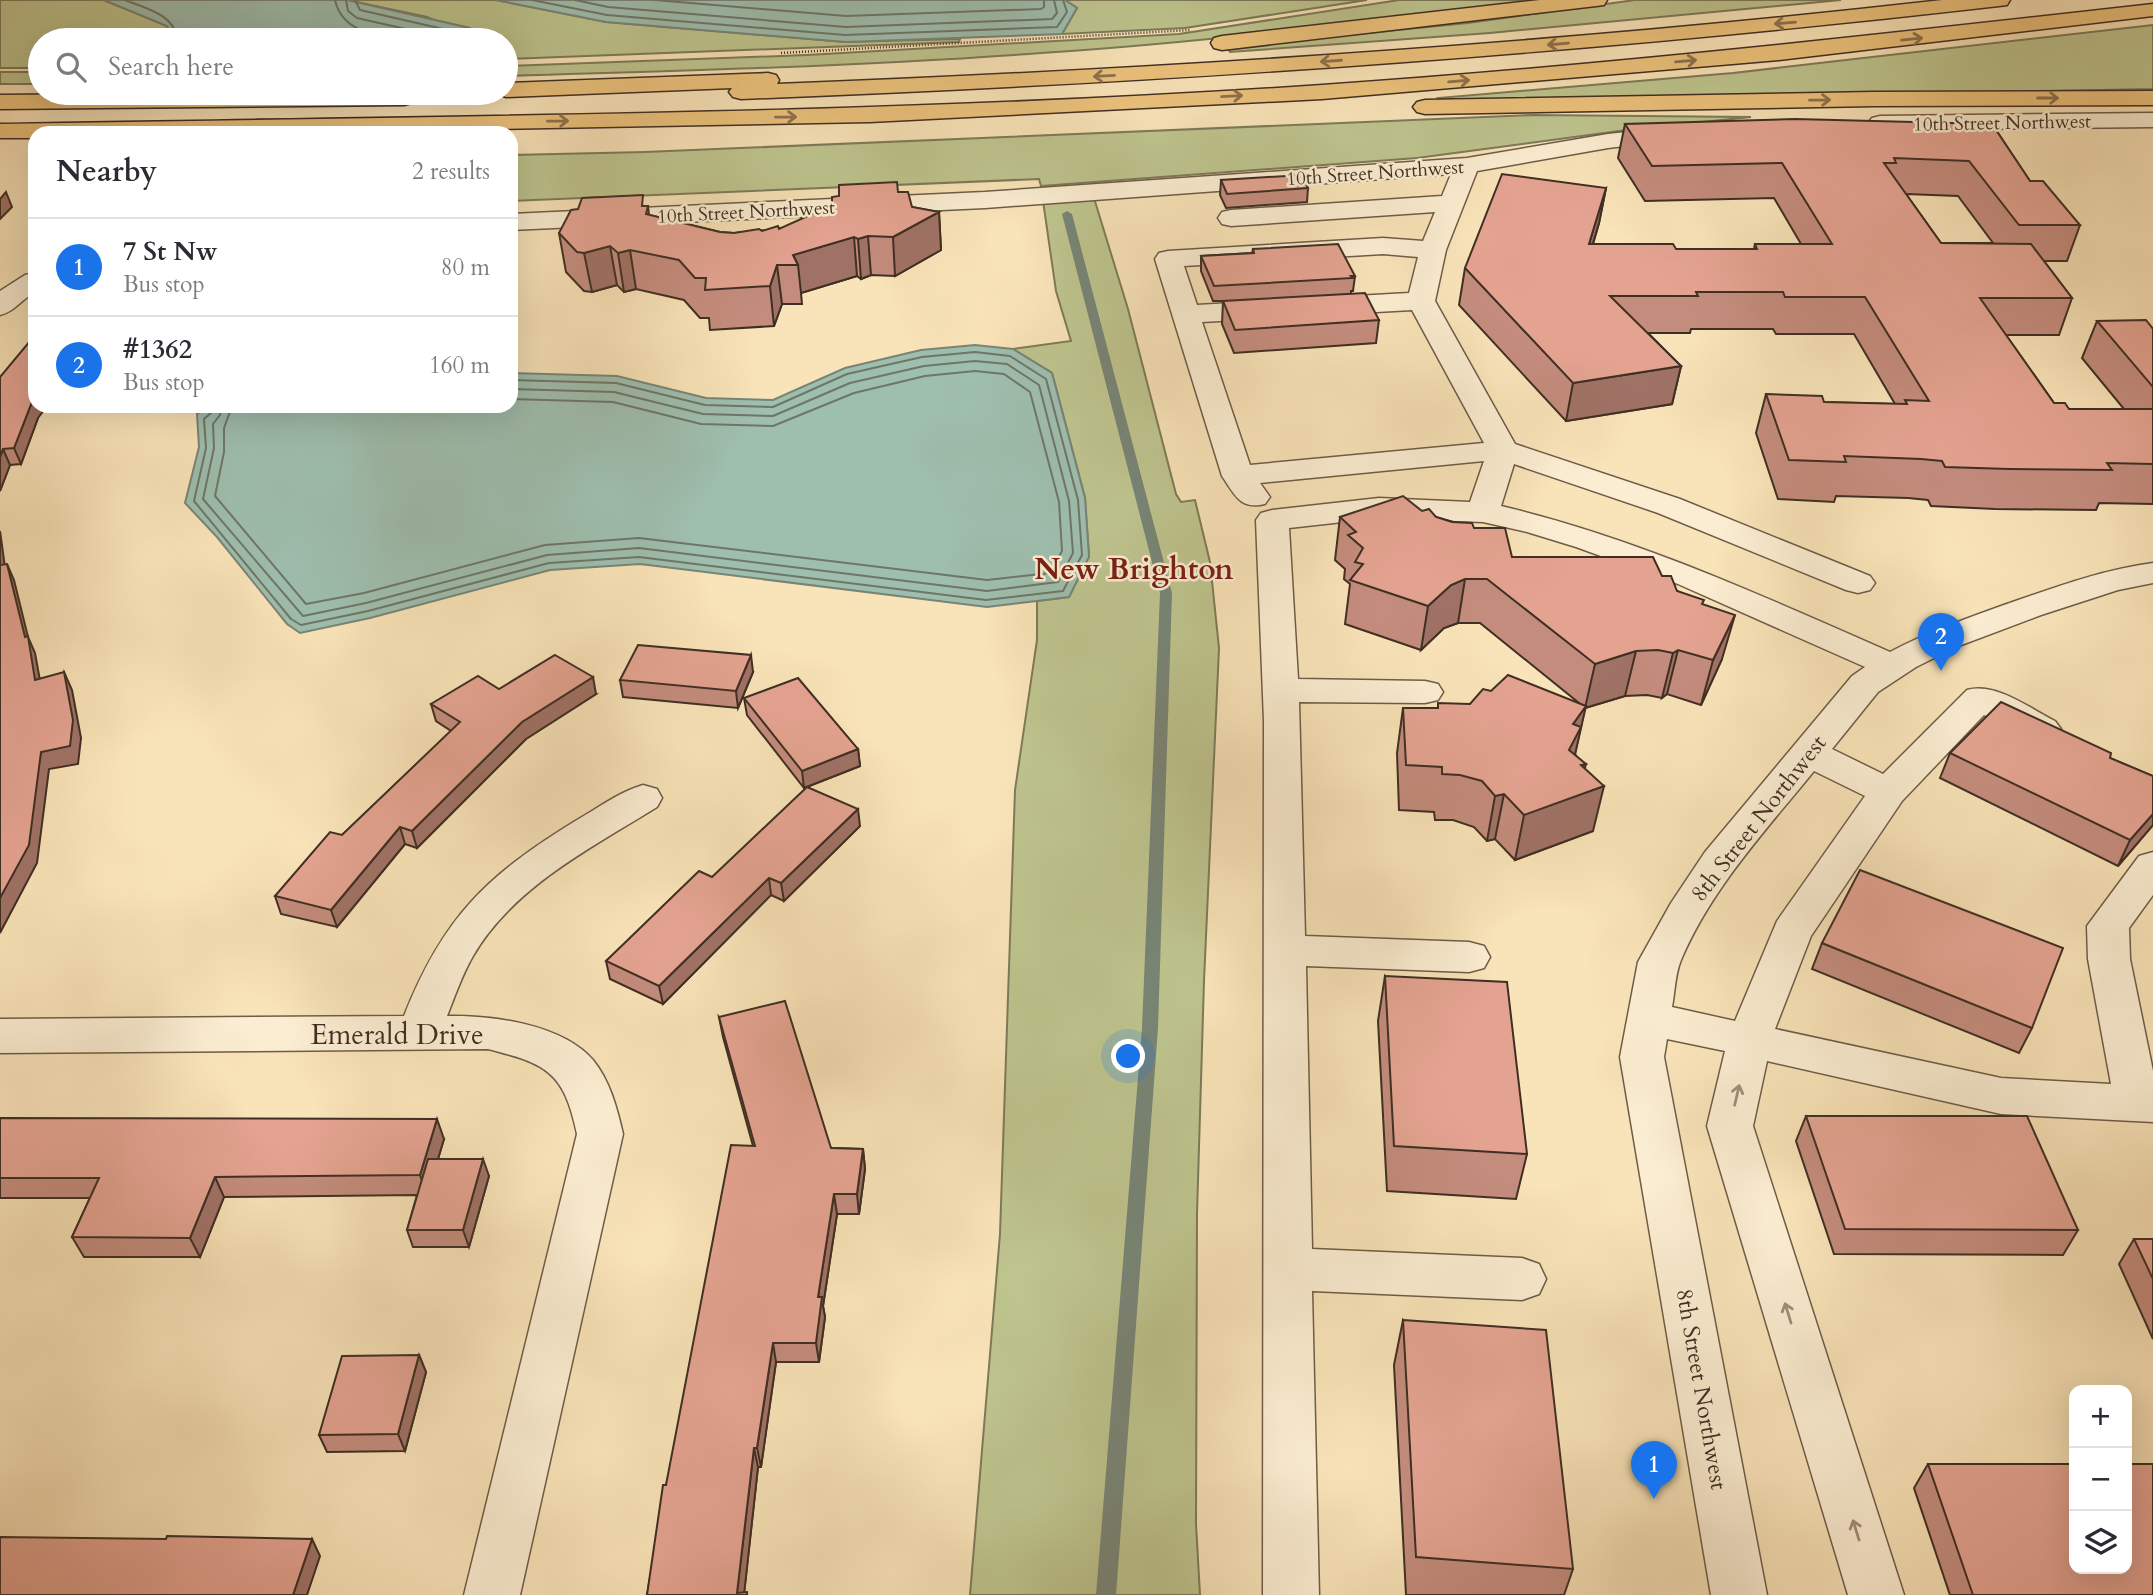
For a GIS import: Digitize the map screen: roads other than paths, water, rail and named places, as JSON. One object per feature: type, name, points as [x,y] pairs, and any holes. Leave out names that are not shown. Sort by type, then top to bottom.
[{"type":"highway","points":[[1198,38],[1596,0]]},
{"type":"highway","points":[[518,93],[794,90],[1166,72],[1556,44],[1999,0]]},
{"type":"highway","points":[[272,126],[870,115],[1322,92],[1588,71],[1948,36],[2153,10]]},
{"type":"highway","points":[[518,92],[833,77],[1135,52]]},
{"type":"highway","points":[[870,115],[1046,120],[1694,102],[2153,97]]},
{"type":"highway","points":[[0,102],[28,102]]},
{"type":"highway","points":[[0,131],[28,130]]},
{"type":"street","name":"10th Street Northwest","points":[[1862,124],[2153,120]]},
{"type":"street","points":[[1765,125],[1793,124]]},
{"type":"street","points":[[1231,218],[1459,186],[1580,164],[1582,159],[1579,154],[1569,148],[1699,131]]},
{"type":"street","name":"10th Street Northwest","points":[[518,222],[985,200],[1459,186]]},
{"type":"street","points":[[1459,186],[1433,250],[1421,301],[1503,450],[1483,512]]},
{"type":"street","points":[[1291,1595],[1280,690],[1272,520],[1238,476],[1168,259],[1383,246],[1433,250]]},
{"type":"street","points":[[0,307],[15,292],[28,285]]},
{"type":"street","points":[[1186,314],[1421,301]]},
{"type":"street","points":[[1238,476],[1503,450],[1669,506],[1858,583]]},
{"type":"street","points":[[1272,520],[1379,508],[1483,512],[1525,520],[1647,560],[1889,665]]},
{"type":"street","name":"8th Street Northwest","points":[[1739,1595],[1642,1057],[1659,962],[1685,913],[1719,862],[1865,684],[1889,665],[1925,646],[2099,584],[2153,573]]},
{"type":"street","points":[[1280,690],[1425,692]]},
{"type":"street","points":[[1876,1595],[1730,1126],[1749,1041],[1792,932],[1888,792],[1980,698],[2066,741]]},
{"type":"street","points":[[1808,753],[1888,792]]},
{"type":"street","points":[[419,1032],[440,978],[465,934],[500,895],[543,861],[643,798]]},
{"type":"street","points":[[1648,1018],[2001,1097],[2145,1104],[2109,959],[2108,926],[2153,866]]},
{"type":"street","points":[[1283,950],[1469,957]]},
{"type":"street","name":"Emerald Drive","points":[[0,1036],[488,1032],[560,1055],[584,1078],[595,1103],[600,1134],[492,1595]]},
{"type":"street","points":[[1287,1269],[1522,1279]]},
{"type":"water","points":[[104,0],[347,0],[470,28],[168,28]]},
{"type":"water","points":[[496,0],[1065,0],[1077,8],[1062,34],[846,42],[606,22]]},
{"type":"water","points":[[975,345],[1013,349],[1052,373],[1085,498],[1089,557],[1069,597],[987,607],[640,564],[550,570],[370,618],[300,633],[287,624],[217,537],[185,503],[199,447],[199,413],[518,413],[518,373],[617,376],[706,398],[773,400],[845,368],[921,350]]},
{"type":"waterway","points":[[1067,214],[1166,593],[1150,1028],[1106,1595]]},
{"type":"place","name":"#1362","points":[[1941,671]]},
{"type":"place","name":"7 St Nw","points":[[1654,1499]]},
{"type":"district","name":"New Brighton","points":[[1134,569]]}]
